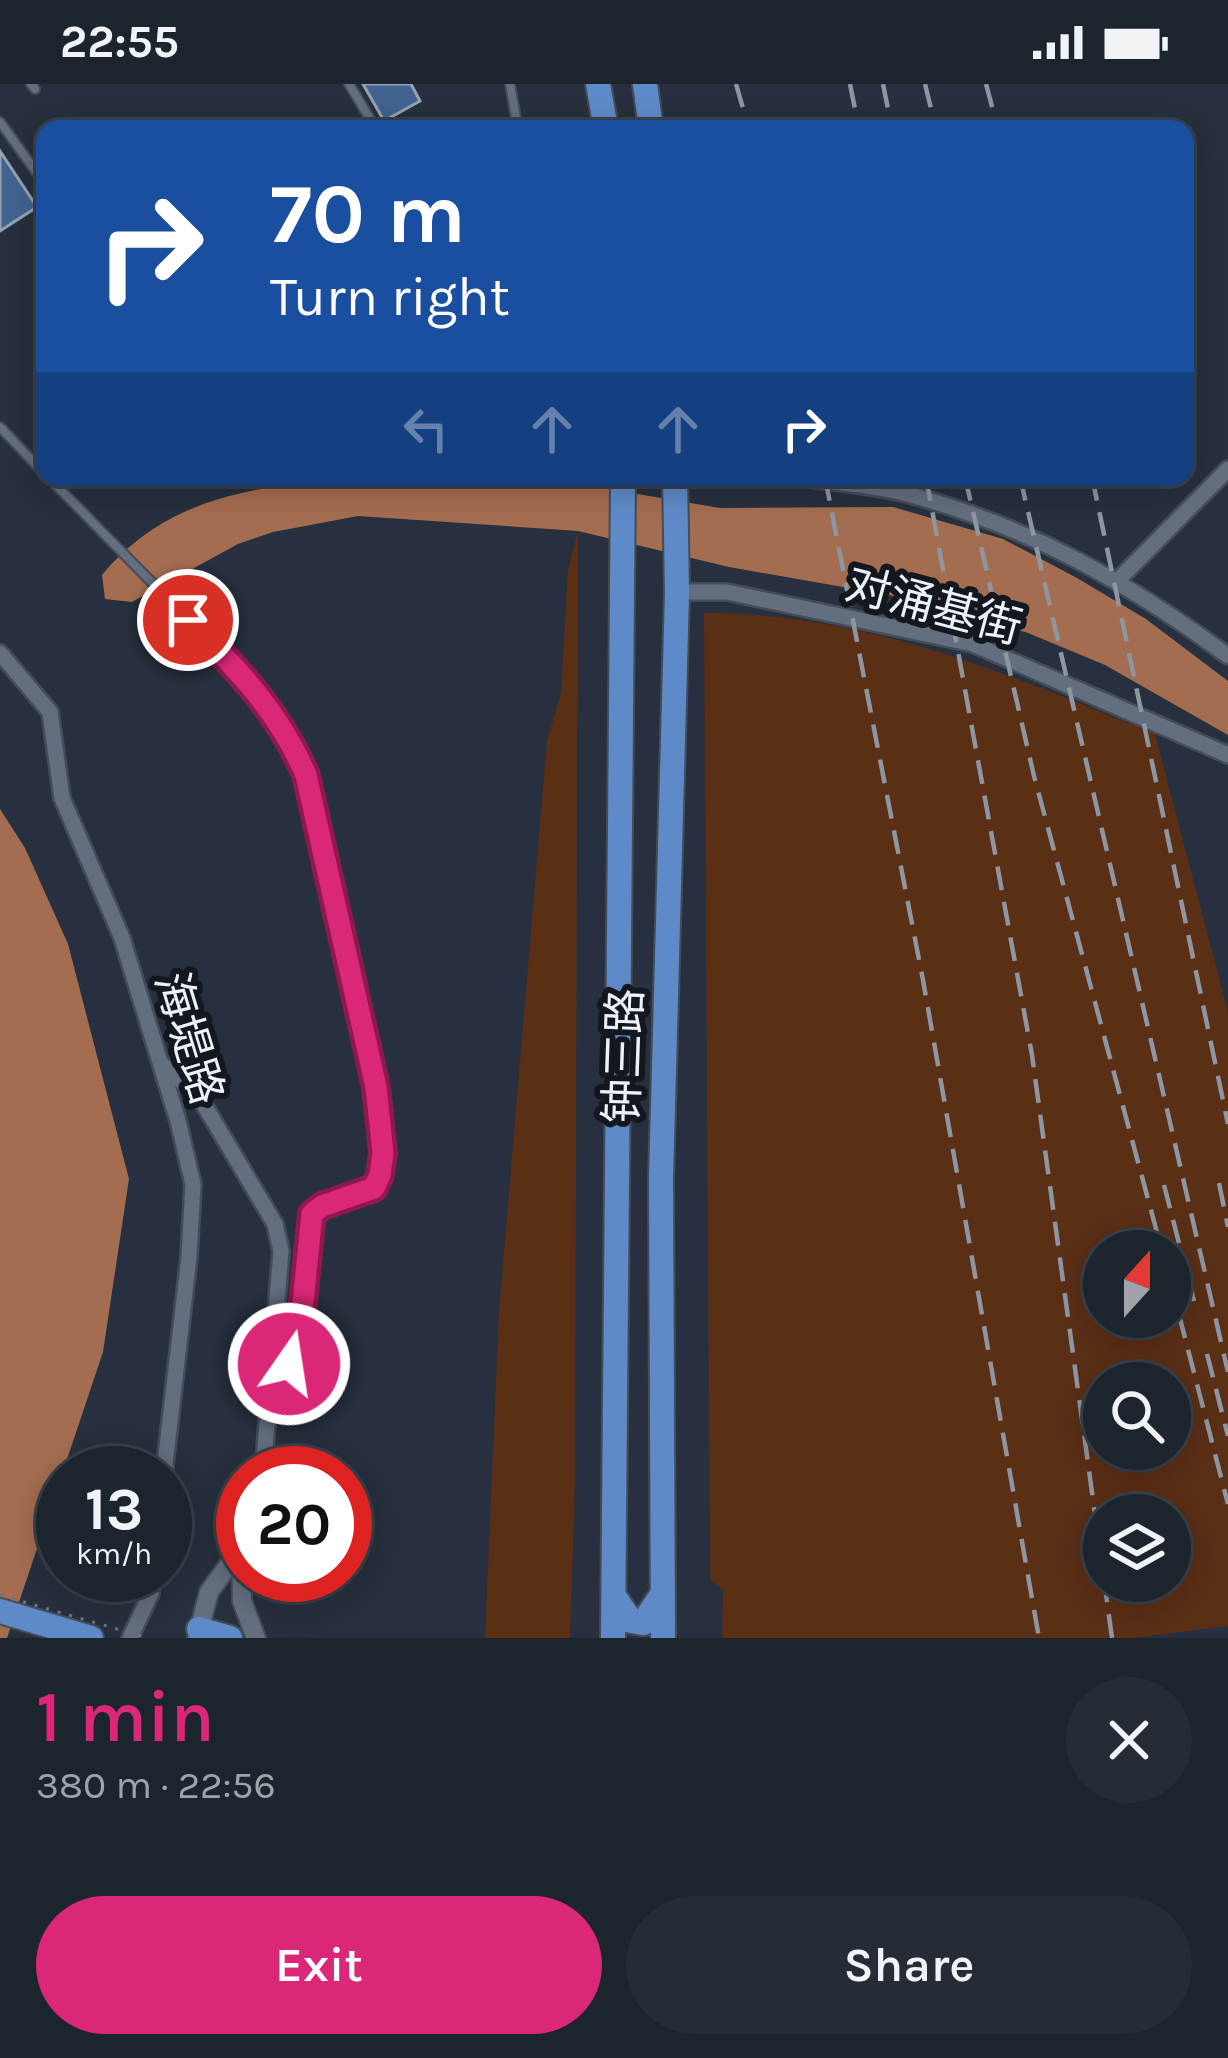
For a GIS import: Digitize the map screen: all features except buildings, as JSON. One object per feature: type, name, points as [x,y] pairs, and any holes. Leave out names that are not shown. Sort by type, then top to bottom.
[{"type":"main road","points":[[598,84],[604,120]]},
{"type":"main road","points":[[645,84],[650,120]]},
{"type":"main road","name":"钟三路","points":[[609,1638],[623,486]]},
{"type":"main road","name":"钟三路","points":[[663,1638],[662,1179],[677,592],[675,486]]},
{"type":"main road","points":[[611,1588],[631,1621],[643,1623],[661,1596]]},
{"type":"main road","points":[[0,1611],[92,1638]]},
{"type":"main road","points":[[198,1633],[227,1638]]},
{"type":"street","points":[[1117,581],[1228,469]]},
{"type":"street","points":[[854,486],[908,494],[1080,558],[1228,656]]},
{"type":"street","name":"对涌基街","points":[[677,592],[727,592],[973,644],[1228,755]]},
{"type":"street","name":"海堤路","points":[[0,653],[50,712],[62,797],[122,938],[193,1184],[167,1446]]},
{"type":"street","points":[[160,1063],[200,1098],[275,1224],[280,1250],[265,1446]]},
{"type":"street","points":[[198,1633],[216,1582]]},
{"type":"street","points":[[130,1638],[147,1602]]},
{"type":"street","points":[[227,1638],[233,1602]]},
{"type":"street","points":[[242,1602],[256,1638]]},
{"type":"lane","points":[[349,84],[371,120]]},
{"type":"lane","points":[[510,84],[516,120]]},
{"type":"lane","points":[[0,122],[36,172]]},
{"type":"lane","points":[[0,427],[36,465]]},
{"type":"lane","points":[[56,486],[256,690],[294,747],[314,799],[376,1087],[383,1153],[374,1188],[312,1214],[296,1360],[270,1363]]},
{"type":"path","points":[[0,1595],[148,1638]]},
{"type":"shaded area","points":[[282,486],[591,486],[720,508],[893,507],[1003,539],[1146,619],[1228,681],[1228,735],[1105,665],[1028,633],[928,602],[729,567],[578,531],[358,516],[273,532],[238,544],[132,602],[105,599],[102,575],[159,525],[190,509]]},
{"type":"shaded area","points":[[578,531],[575,1481],[570,1638],[485,1638],[499,1311],[547,741],[561,692],[568,570]]},
{"type":"shaded area","points":[[704,613],[822,623],[879,635],[991,669],[1155,734],[1228,1012],[1228,1626],[1133,1638],[722,1638],[723,1590],[710,1580]]},
{"type":"shaded area","points":[[0,809],[25,848],[68,944],[129,1179],[103,1352],[71,1446],[36,1446],[36,1552],[7,1638],[0,1638]]},
{"type":"railway","points":[[736,84],[746,120]]},
{"type":"railway","points":[[850,84],[857,120]]},
{"type":"railway","points":[[883,84],[890,120]]},
{"type":"railway","points":[[925,84],[934,120]]},
{"type":"railway","points":[[986,84],[996,120]]},
{"type":"railway","points":[[827,486],[923,980],[1039,1638]]},
{"type":"railway","points":[[928,486],[1032,1055],[1112,1638]]},
{"type":"railway","points":[[967,486],[1034,776],[1156,1230]]},
{"type":"railway","points":[[1022,486],[1228,1372]]},
{"type":"railway","points":[[1094,486],[1228,1124]]},
{"type":"railway","points":[[1219,1183],[1228,1227]]},
{"type":"railway","points":[[1164,1185],[1194,1301]]},
{"type":"railway","points":[[1185,1338],[1228,1504]]},
{"type":"railway","points":[[1207,1354],[1228,1436]]},
{"type":"route","points":[[188,620],[263,698],[306,775],[376,1087],[383,1153],[380,1175],[374,1188],[312,1214],[298,1351],[289,1364]]}]
